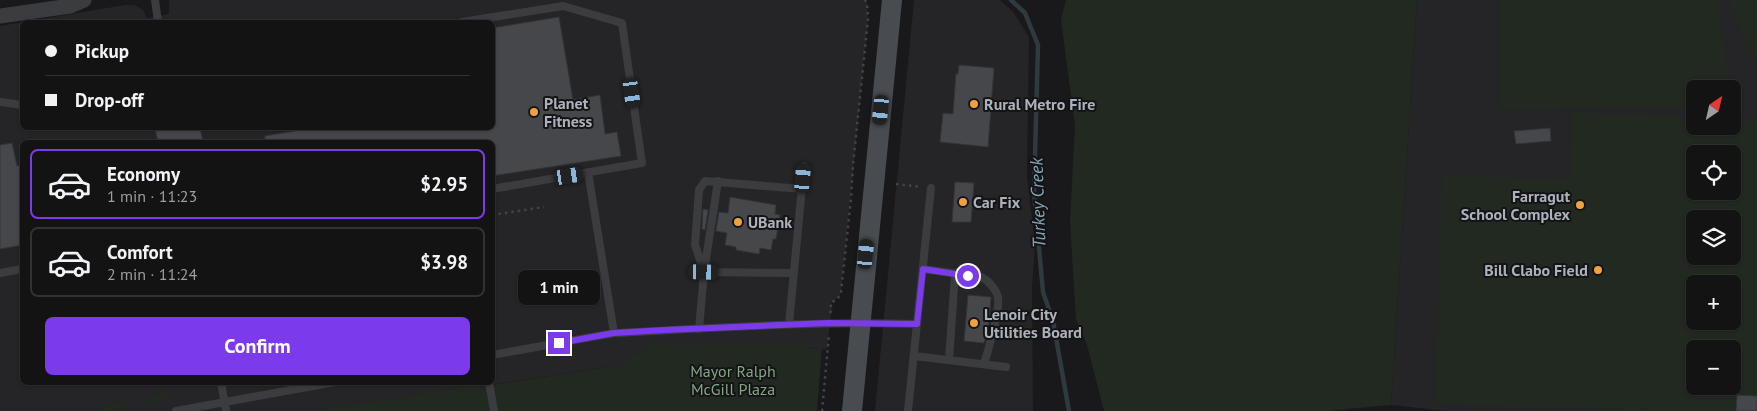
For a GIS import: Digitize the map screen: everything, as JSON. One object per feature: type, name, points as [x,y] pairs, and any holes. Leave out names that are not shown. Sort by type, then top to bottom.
[{"type":"main road","points":[[852,411],[859,322],[892,0]]},
{"type":"street","points":[[0,16],[70,6],[84,0]]},
{"type":"lane","points":[[155,0],[158,20]]},
{"type":"lane","points":[[475,20],[563,6],[622,23],[642,163],[495,188]]},
{"type":"lane","points":[[0,102],[20,105]]},
{"type":"lane","points":[[789,324],[804,166]]},
{"type":"lane","points":[[588,172],[614,333]]},
{"type":"lane","points":[[704,272],[694,245],[699,190],[705,181],[718,180],[802,189]]},
{"type":"lane","points":[[699,329],[704,272],[718,180]]},
{"type":"lane","points":[[908,411],[931,188]]},
{"type":"lane","points":[[0,272],[20,268]]},
{"type":"lane","points":[[923,269],[986,279],[997,294],[999,300],[984,364]]},
{"type":"lane","points":[[704,272],[794,273]]},
{"type":"lane","points":[[949,360],[955,274]]},
{"type":"lane","points":[[495,354],[614,333],[789,324],[859,322],[917,324]]},
{"type":"lane","points":[[914,356],[1006,366]]},
{"type":"lane","points":[[222,385],[226,411]]},
{"type":"lane","points":[[176,411],[318,385]]},
{"type":"lane","points":[[490,385],[494,411]]},
{"type":"path","points":[[822,411],[829,338],[828,323],[832,308],[830,304],[839,297],[841,292],[852,199],[853,165],[867,25],[868,9],[865,0]]},
{"type":"path","points":[[896,184],[919,187]]},
{"type":"path","points":[[495,215],[544,207]]},
{"type":"shaded area","points":[[169,0],[865,0],[868,19],[841,292],[839,297],[830,304],[832,308],[827,349],[756,347],[628,360],[620,365],[495,384],[495,140],[20,140],[20,385],[491,385],[478,387],[482,411],[0,411],[0,26],[20,22],[20,130],[495,130],[495,20],[36,20],[125,5],[134,5],[143,10],[147,18],[169,14]]},
{"type":"shaded area","points":[[914,0],[1000,0],[1014,13],[1029,37],[1027,175],[1035,245],[1032,288],[1033,411],[875,411]]},
{"type":"shaded area","name":"Farragut School Complex","points":[[1417,0],[1757,0],[1757,411],[1447,411],[1391,405]]},
{"type":"green space","points":[[1066,0],[1417,0],[1391,405],[1327,411],[1104,411],[1087,345],[1076,319],[1070,222],[1075,126],[1061,20]]},
{"type":"green space","points":[[1500,0],[1718,0],[1729,80],[1686,80],[1686,107],[1499,110]]},
{"type":"green space","points":[[1730,0],[1757,0],[1757,58],[1741,30]]},
{"type":"green space","name":"Bill Clabo Field","points":[[1572,112],[1686,117],[1686,135],[1741,135],[1741,118],[1757,119],[1757,411],[1653,411],[1435,404],[1442,175],[1570,179]]},
{"type":"green space","name":"Mayor Ralph McGill Plaza","points":[[777,343],[805,344],[811,349],[822,349],[817,411],[315,411],[460,388],[460,385],[478,385],[479,387],[495,385],[620,365],[650,345]]},
{"type":"green space","points":[[168,393],[171,395],[170,399],[149,404],[145,401],[148,397]]},
{"type":"green space","points":[[126,403],[126,408],[101,411],[103,406]]},
{"type":"building","points":[[559,17],[573,100],[600,95],[605,134],[617,132],[621,156],[495,176],[495,140],[265,140],[265,136],[301,130],[495,130],[495,28]]},
{"type":"building","name":"Rural Metro Fire","points":[[959,65],[994,68],[988,147],[940,142],[943,113],[953,114],[956,74],[958,74]]},
{"type":"building","points":[[1550,128],[1551,141],[1516,144],[1514,131]]},
{"type":"building","points":[[155,130],[200,130],[203,140],[158,140]]},
{"type":"building","points":[[12,143],[17,166],[20,165],[20,245],[0,249],[0,145]]},
{"type":"building","name":"Car Fix","points":[[955,182],[974,183],[971,222],[952,222]]},
{"type":"building","name":"UBank","points":[[730,197],[776,205],[775,214],[780,215],[776,239],[773,239],[771,250],[760,248],[759,254],[736,250],[736,247],[725,245],[727,233],[716,231],[719,212],[728,213]]},
{"type":"building","points":[[703,209],[708,210],[705,230],[702,229]]},
{"type":"building","name":"Lenoir City Utilities Board","points":[[968,295],[991,297],[988,330],[984,343],[964,341]]},
{"type":"building","points":[[1737,395],[1757,396],[1757,411],[1736,411]]},
{"type":"waterway","name":"Turkey Creek","points":[[1011,0],[1025,13],[1038,45],[1034,192],[1043,292],[1053,321],[1069,411]]},
{"type":"place","name":"Rural Metro Fire","points":[[974,104]]},
{"type":"place","name":"Planet Fitness","points":[[534,112]]},
{"type":"place","name":"Car Fix","points":[[963,202]]},
{"type":"place","name":"Farragut School Complex","points":[[1580,205]]},
{"type":"place","name":"UBank","points":[[738,222]]},
{"type":"place","name":"Bill Clabo Field","points":[[1598,270]]},
{"type":"place","name":"Lenoir City Utilities Board","points":[[974,323]]},
{"type":"route","points":[[559,343],[614,333],[665,330],[859,322],[917,324],[923,269],[968,276]]}]
